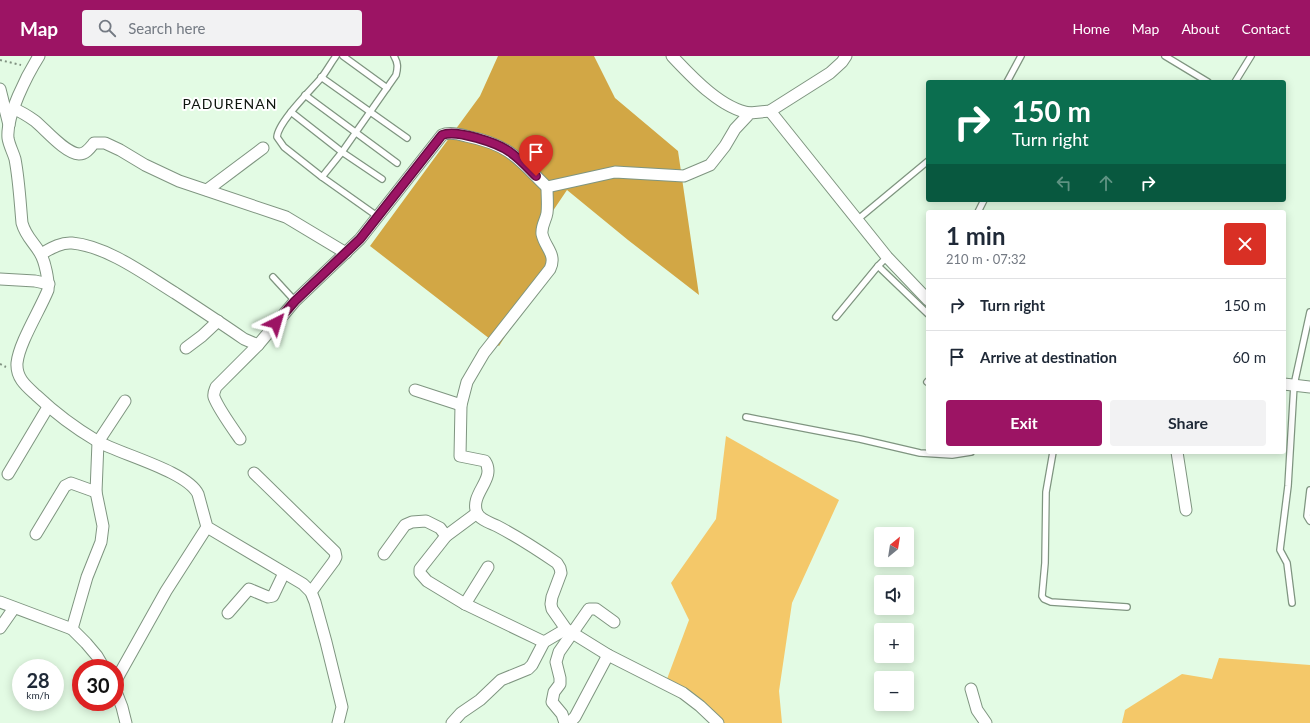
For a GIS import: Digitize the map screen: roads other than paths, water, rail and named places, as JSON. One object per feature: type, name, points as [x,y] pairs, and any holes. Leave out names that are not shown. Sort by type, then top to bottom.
[{"type":"street","points":[[39,56],[32,67],[14,109],[4,142],[14,157],[25,232],[41,254],[49,284],[48,290],[22,346],[17,362],[17,374],[48,407],[98,442],[158,467],[175,475],[190,485],[198,494],[207,527],[303,584],[311,592],[326,642],[342,707],[338,723]]},
{"type":"street","points":[[672,56],[698,83],[709,92],[738,110],[750,114],[770,111],[830,73],[846,56]]},
{"type":"street","points":[[0,89],[9,126]]},
{"type":"street","points":[[14,109],[26,114],[57,142],[79,154],[86,152],[94,143],[105,143],[145,165],[179,181],[286,217],[346,253]]},
{"type":"street","points":[[770,111],[887,257],[926,298]]},
{"type":"street","points":[[547,187],[615,172],[684,176],[710,165],[725,146],[735,129],[750,114]]},
{"type":"street","points":[[240,439],[214,397],[214,392],[220,383],[258,345],[295,301],[360,239],[442,135],[445,133],[462,135],[483,140],[501,147],[515,156],[547,187],[548,210],[542,230],[544,240],[552,257],[552,264],[517,313],[484,353],[467,382],[461,405],[460,456],[485,461],[488,469],[487,479],[475,504],[477,514],[557,563],[561,573],[551,604],[552,609],[569,632],[608,655],[683,693],[718,723]]},
{"type":"street","points":[[207,190],[263,148]]},
{"type":"street","points":[[41,254],[54,246],[70,242],[90,246],[113,256],[142,273],[244,339],[258,345]]},
{"type":"street","points":[[0,279],[35,281],[49,284]]},
{"type":"street","points":[[186,348],[218,321]]},
{"type":"street","points":[[1289,384],[1310,387]]},
{"type":"street","points":[[416,390],[461,405]]},
{"type":"street","points":[[72,629],[87,577],[101,542],[102,526],[96,492],[98,442],[125,401]]},
{"type":"street","points":[[8,474],[48,407]]},
{"type":"street","points":[[1177,454],[1186,510]]},
{"type":"street","points":[[254,473],[336,552],[334,561],[311,592]]},
{"type":"street","points":[[36,534],[65,486],[71,483],[96,492]]},
{"type":"street","points":[[477,514],[446,536],[419,571],[427,581],[464,604],[544,642]]},
{"type":"street","points":[[384,554],[405,526],[412,522],[426,521],[440,528],[446,536]]},
{"type":"street","points":[[124,666],[166,591],[207,527]]},
{"type":"street","points":[[464,604],[488,567]]},
{"type":"street","points":[[228,614],[249,589],[268,597],[273,596],[284,573]]},
{"type":"street","points":[[0,602],[72,629],[90,648],[98,659]]},
{"type":"street","points":[[0,628],[14,608]]},
{"type":"street","points":[[565,723],[562,714],[552,702],[554,692],[560,684],[556,662],[559,652],[569,632],[589,609],[596,609],[614,622]]},
{"type":"street","points":[[452,723],[461,713],[480,700],[501,680],[528,669],[532,665],[544,642],[569,632]]},
{"type":"street","points":[[569,723],[578,711],[608,655]]},
{"type":"street","points":[[971,689],[977,710],[986,723]]},
{"type":"street","points":[[123,711],[126,723]]},
{"type":"lane","points":[[336,56],[321,78],[291,112],[276,137],[284,147],[322,177],[377,216]]},
{"type":"lane","points":[[343,56],[387,88]]},
{"type":"lane","points":[[322,177],[342,152],[396,75],[398,68],[394,56]]},
{"type":"lane","points":[[1008,80],[1022,56]]},
{"type":"lane","points":[[1164,56],[1205,80]]},
{"type":"lane","points":[[1236,80],[1251,56]]},
{"type":"lane","points":[[321,78],[407,138]]},
{"type":"lane","points":[[305,95],[397,163]]},
{"type":"lane","points":[[291,112],[342,152],[382,179]]},
{"type":"lane","points":[[857,220],[926,163]]},
{"type":"lane","points":[[836,317],[887,257]]},
{"type":"lane","points":[[878,266],[926,312]]},
{"type":"lane","points":[[273,277],[295,301]]},
{"type":"lane","points":[[1292,603],[1287,564],[1280,550],[1288,486],[1289,384],[1310,312]]},
{"type":"lane","points":[[746,417],[926,453]]},
{"type":"lane","points":[[936,454],[958,454]]},
{"type":"lane","points":[[1053,454],[1046,492],[1045,563],[1042,596],[1044,600],[1051,602],[1127,606]]},
{"type":"lane","points":[[1310,490],[1307,516],[1310,521]]},
{"type":"district","name":"PADURENAN","points":[[230,104]]}]
